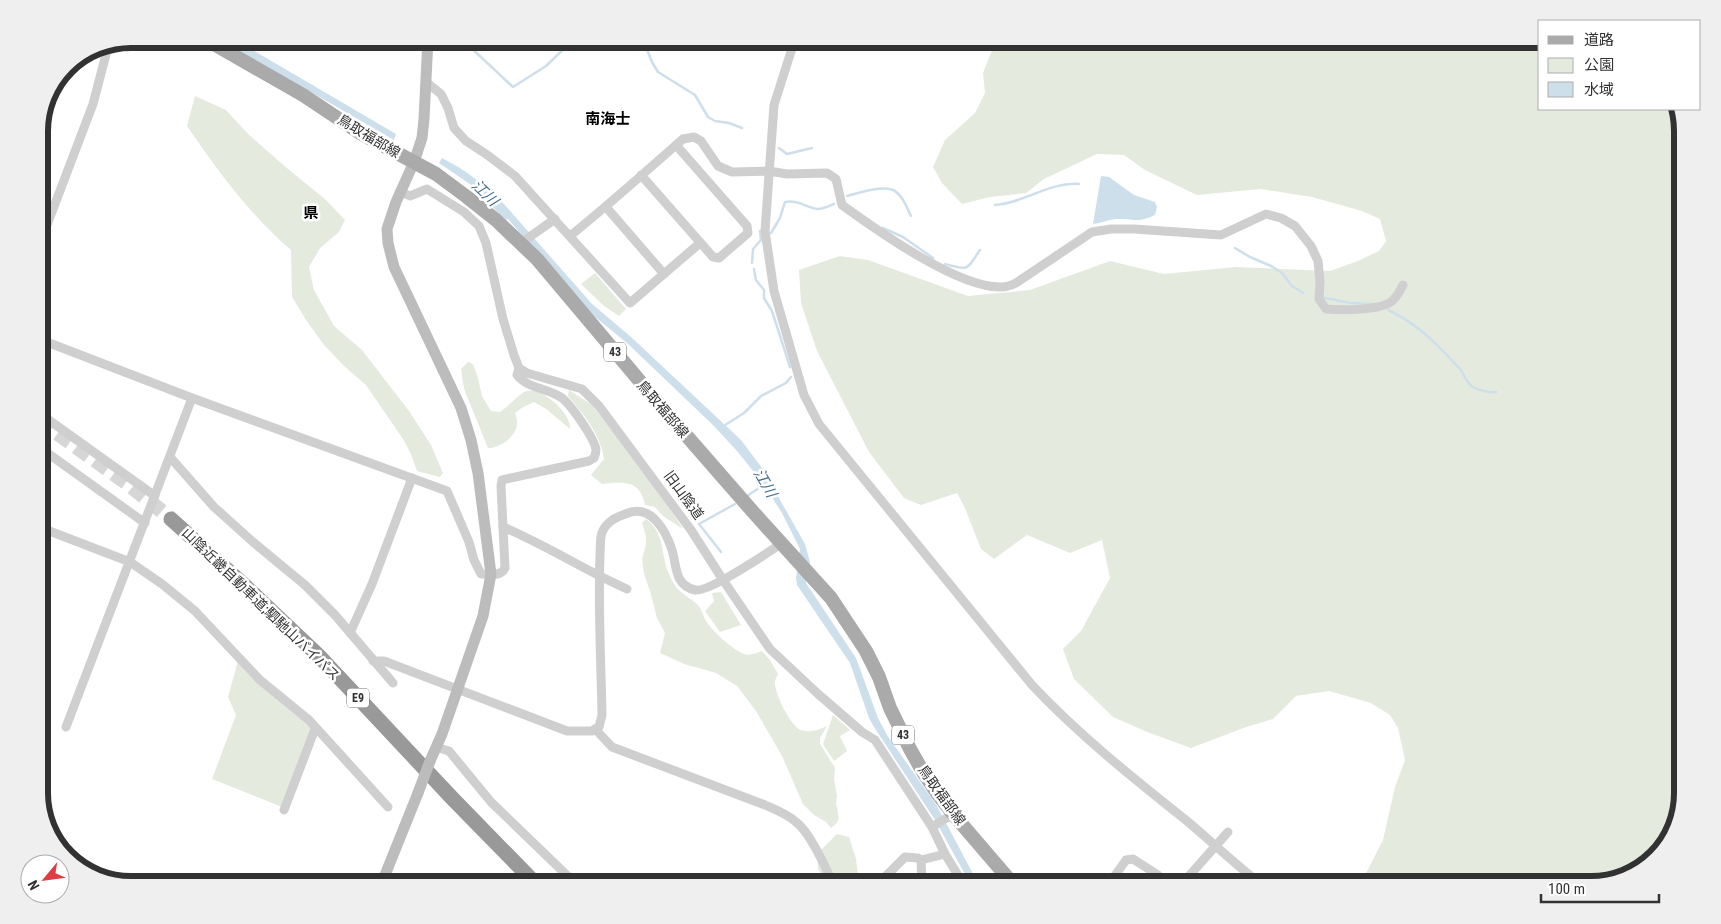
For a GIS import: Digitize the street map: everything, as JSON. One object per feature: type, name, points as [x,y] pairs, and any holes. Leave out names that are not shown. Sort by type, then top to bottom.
[{"type":"highway","name":"山陰近畿自動車道;駟馳山バイパス","points":[[519,876],[313,662],[169,521],[242,583],[319,656],[528,876]]},
{"type":"main road","name":"鳥取福部線","points":[[221,48],[303,95],[360,133],[436,174],[521,242],[665,412],[830,598],[866,652],[910,749],[950,816],[1006,876]]},
{"type":"street","points":[[385,876],[458,689],[483,616],[491,574],[478,473],[471,440],[461,408],[398,276],[388,243],[387,229],[422,138],[428,48]]},
{"type":"street","points":[[792,48],[774,105],[765,231],[774,291],[804,395],[819,424],[1044,698],[1101,751],[1252,876]]},
{"type":"street","points":[[48,222],[93,104],[107,51]]},
{"type":"street","points":[[426,82],[441,94],[448,108],[454,128],[466,141],[515,176],[630,304],[700,243]]},
{"type":"street","points":[[570,236],[683,139],[694,137],[701,141],[718,166],[732,172],[827,173],[836,180],[842,206],[901,245],[967,281],[1002,287],[1016,283],[1092,232],[1111,229],[1134,229],[1221,235],[1266,214],[1281,218],[1295,226],[1311,246],[1318,261],[1319,299],[1326,309],[1380,307],[1391,303],[1403,285]]},
{"type":"street","points":[[641,175],[712,258],[719,258],[748,233],[747,226],[676,145]]},
{"type":"street","points":[[48,342],[192,398],[447,491],[469,542],[478,570],[481,574],[499,575],[504,572],[505,568],[502,480],[589,461],[594,458],[596,450],[573,408],[561,398],[528,384],[517,374],[519,368],[504,322],[486,243],[479,226],[464,212],[427,189],[410,196],[401,192]]},
{"type":"street","points":[[606,207],[664,274]]},
{"type":"street","points":[[521,242],[555,219]]},
{"type":"street","name":"旧山陰道","points":[[519,368],[527,373],[582,389],[599,406],[691,530],[722,580],[770,649],[817,693],[862,732],[875,740],[933,826],[945,854],[958,876]]},
{"type":"street","points":[[66,727],[192,398]]},
{"type":"street","points":[[48,419],[155,496]]},
{"type":"street","points":[[48,454],[145,523]]},
{"type":"street","points":[[170,457],[214,507],[305,585],[335,615],[393,683]]},
{"type":"street","points":[[350,633],[372,584],[412,478]]},
{"type":"street","points":[[373,661],[384,661],[567,730],[585,731],[595,729],[599,727],[602,715],[600,536],[610,522],[636,510],[649,514],[661,528],[672,550],[676,573],[683,585],[695,590],[703,590],[722,580],[781,544]]},
{"type":"street","points":[[503,527],[522,535],[599,576],[627,588]]},
{"type":"street","points":[[48,530],[130,562],[162,584],[195,611],[260,680],[309,720],[315,729],[388,807]]},
{"type":"street","points":[[284,810],[315,729]]},
{"type":"street","points":[[595,729],[612,747],[765,805],[798,823],[807,834],[829,876]]},
{"type":"street","points":[[436,747],[449,752],[491,802],[568,876]]},
{"type":"street","points":[[933,826],[950,816]]},
{"type":"street","points":[[1189,876],[1228,832]]},
{"type":"street","points":[[886,876],[905,857],[922,860],[945,854]]},
{"type":"street","points":[[1115,876],[1126,860],[1133,859],[1159,876]]},
{"type":"street","points":[[922,860],[922,876]]},
{"type":"green space","points":[[993,48],[1538,48],[1538,110],[1671,110],[1673,125],[1674,794],[1672,810],[1665,830],[1656,844],[1641,859],[1622,870],[1601,876],[1365,876],[1383,840],[1395,787],[1405,760],[1398,728],[1390,715],[1371,703],[1329,691],[1296,696],[1273,719],[1191,748],[1113,717],[1074,679],[1063,649],[1081,631],[1110,578],[1102,540],[1070,553],[1027,535],[994,559],[981,549],[957,493],[921,505],[904,498],[869,452],[817,351],[801,303],[799,270],[840,256],[868,260],[968,296],[1030,290],[1110,261],[1164,274],[1236,267],[1330,271],[1379,251],[1386,241],[1380,219],[1362,211],[1312,197],[1260,189],[1197,195],[1145,170],[1124,155],[1097,154],[1044,179],[1026,193],[990,197],[962,204],[942,183],[933,167],[945,140],[975,113],[985,93],[983,73]]},
{"type":"green space","points":[[195,96],[226,110],[249,135],[326,200],[345,220],[339,232],[320,248],[309,267],[314,290],[334,326],[362,350],[409,411],[431,445],[443,473],[440,477],[417,471],[403,439],[366,385],[324,345],[306,320],[292,297],[291,250],[248,207],[187,126]]},
{"type":"green space","points":[[595,273],[626,309],[619,316],[604,306],[581,284]]},
{"type":"green space","points":[[468,362],[473,364],[482,396],[491,411],[500,412],[524,392],[538,392],[554,401],[561,408],[569,422],[570,429],[546,409],[534,402],[515,413],[517,427],[507,440],[498,446],[488,448],[464,389],[461,369]]},
{"type":"green space","points":[[569,390],[592,405],[655,486],[683,529],[663,516],[655,507],[645,505],[643,497],[635,486],[624,483],[602,484],[591,475],[604,459],[602,450],[590,425],[568,396]]},
{"type":"green space","points":[[646,519],[657,531],[666,567],[675,585],[699,606],[706,621],[713,630],[739,652],[748,655],[762,651],[770,660],[778,674],[775,682],[777,693],[792,722],[805,731],[814,731],[827,726],[820,738],[820,744],[835,768],[834,779],[839,818],[837,823],[831,828],[803,804],[782,756],[756,711],[737,686],[716,673],[684,664],[660,653],[665,633],[657,618],[644,574],[642,559],[646,545],[646,536],[642,523]]},
{"type":"green space","points":[[721,592],[741,625],[720,632],[705,611],[714,601],[712,593]]},
{"type":"green space","points":[[238,661],[309,724],[312,731],[282,807],[212,779],[236,715],[228,697]]},
{"type":"green space","points":[[833,715],[850,730],[840,736],[847,751],[834,761],[823,744]]},
{"type":"green space","points":[[837,834],[849,837],[856,859],[858,876],[822,876],[818,869],[817,854]]},
{"type":"water","points":[[235,48],[249,48],[396,134],[394,140]]},
{"type":"water","name":"江川","points":[[442,158],[451,163],[482,184],[497,197],[592,304],[630,336],[741,440],[762,468],[805,544],[810,562],[806,583],[856,658],[878,718],[887,735],[937,806],[974,876],[966,876],[935,820],[874,727],[869,718],[850,663],[797,585],[796,578],[800,549],[782,513],[762,482],[714,426],[627,343],[584,308],[508,219],[506,220],[481,196],[483,193],[439,163]]},
{"type":"water","points":[[1101,176],[1109,177],[1134,195],[1155,202],[1157,207],[1155,215],[1139,220],[1116,219],[1093,224]]},
{"type":"waterway","points":[[471,48],[513,87],[546,66],[565,48]]},
{"type":"waterway","points":[[646,48],[658,72],[695,95],[708,117],[715,121],[729,123],[742,128]]},
{"type":"waterway","points":[[779,148],[787,154],[812,148]]},
{"type":"waterway","points":[[995,205],[1016,201],[1057,186],[1079,184]]},
{"type":"waterway","points":[[847,196],[883,188],[893,190],[902,198],[911,216]]},
{"type":"waterway","points":[[771,233],[780,218],[785,202],[790,201],[818,209],[834,204]]},
{"type":"waterway","points":[[883,228],[903,237],[933,258]]},
{"type":"waterway","points":[[752,263],[753,249],[761,240],[760,231]]},
{"type":"waterway","points":[[1235,248],[1282,273],[1292,286],[1303,293]]},
{"type":"waterway","points":[[945,264],[959,268],[967,267],[980,250]]},
{"type":"waterway","points":[[754,269],[756,280],[764,290],[764,298],[772,311],[790,367]]},
{"type":"waterway","points":[[1325,298],[1350,303],[1375,304]]},
{"type":"waterway","points":[[1388,310],[1427,335],[1460,369],[1471,386],[1484,391],[1496,392]]},
{"type":"waterway","points":[[722,427],[744,413],[761,396],[786,383],[791,377]]},
{"type":"waterway","name":"江川","points":[[747,496],[759,488]]},
{"type":"waterway","points":[[721,552],[699,524],[735,504]]},
{"type":"tunnel","points":[[48,426],[131,486],[171,519]]},
{"type":"district","name":"南海士","points":[[608,119]]},
{"type":"district","name":"県","points":[[311,213]]}]
